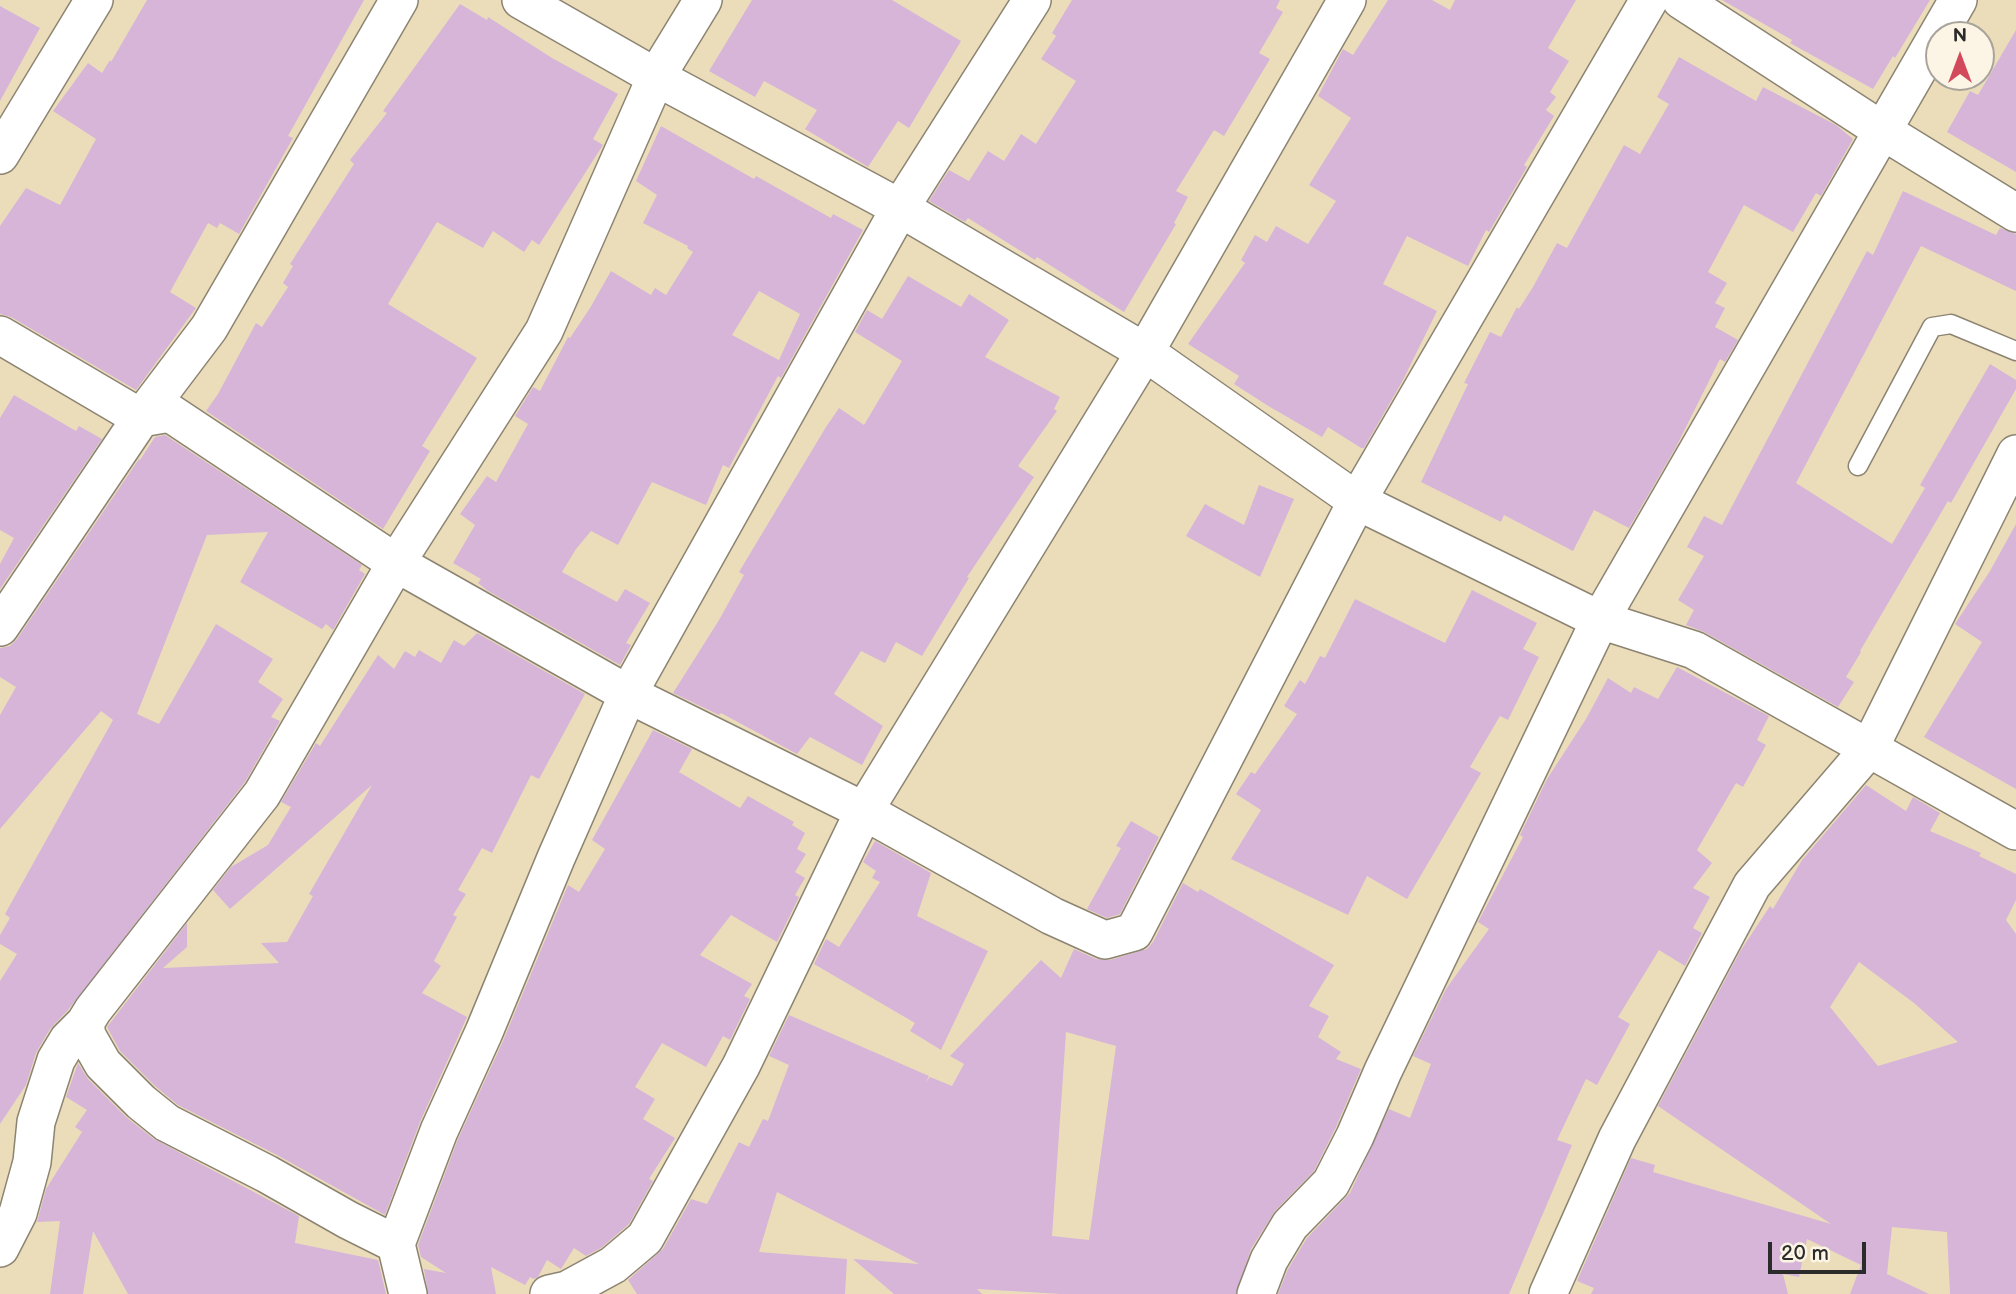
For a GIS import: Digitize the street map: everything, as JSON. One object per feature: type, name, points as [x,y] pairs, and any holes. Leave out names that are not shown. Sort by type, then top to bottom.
[{"type":"street","points":[[0,155],[94,0]]},
{"type":"street","points":[[0,627],[141,418],[209,328],[399,0]]},
{"type":"street","points":[[521,0],[656,77],[900,208],[1145,352],[1357,502],[1600,620],[1695,650],[2016,831]]},
{"type":"street","points":[[0,1248],[18,1213],[32,1161],[36,1122],[56,1060],[68,1040],[85,1023],[262,794],[396,563],[544,331],[656,77],[703,0]]},
{"type":"street","points":[[408,1294],[396,1244],[439,1131],[628,694],[900,208],[1032,0]]},
{"type":"street","points":[[549,1294],[610,1280],[645,1238],[741,1066],[864,811],[1145,352],[1347,0]]},
{"type":"street","points":[[0,335],[141,418],[170,413],[396,563],[628,694],[864,811],[1052,916],[1105,940],[1134,932],[1357,502],[1649,0]]},
{"type":"street","points":[[1681,0],[1883,131],[2016,213]]},
{"type":"street","points":[[1256,1294],[1269,1261],[1290,1225],[1331,1183],[1355,1136],[1383,1071],[1600,620],[1958,0]]},
{"type":"street","points":[[1548,1294],[1617,1139],[1752,885],[1869,748],[2016,454]]},
{"type":"street","points":[[85,1023],[87,1036],[103,1064],[141,1102],[167,1123],[396,1244]]},
{"type":"lane","points":[[1858,466],[1932,327],[1951,324],[2016,351]]},
{"type":"building","points":[[147,0],[364,0],[288,136],[293,138],[239,234],[220,223],[217,228],[208,223],[170,292],[196,308],[136,390],[11,317],[0,314],[0,226],[26,188],[60,205],[96,139],[53,111],[88,63],[102,73]]},
{"type":"building","points":[[752,0],[892,0],[961,41],[909,128],[898,121],[868,167],[805,129],[817,110],[764,81],[755,97],[709,71]]},
{"type":"building","points":[[1072,0],[1280,0],[1276,8],[1283,12],[1259,53],[1270,59],[1224,136],[1214,130],[1176,191],[1188,197],[1174,223],[1176,224],[1124,312],[1037,257],[1035,260],[968,218],[965,222],[929,201],[949,170],[969,181],[988,151],[1004,161],[1021,134],[1036,144],[1076,81],[1041,59],[1056,36],[1052,33]]},
{"type":"building","points":[[1388,0],[1432,0],[1450,10],[1455,0],[1576,0],[1548,48],[1569,61],[1550,92],[1556,97],[1546,110],[1554,116],[1524,165],[1527,167],[1489,232],[1486,230],[1468,266],[1407,236],[1383,284],[1437,311],[1403,380],[1364,448],[1361,448],[1328,427],[1322,437],[1270,407],[1234,384],[1239,376],[1188,344],[1245,263],[1241,260],[1255,235],[1267,242],[1276,226],[1308,244],[1336,201],[1309,185],[1351,118],[1318,96],[1343,49],[1353,55]]},
{"type":"building","points":[[1722,0],[1930,0],[1873,89],[1790,43],[1792,40]]},
{"type":"building","points":[[460,4],[487,20],[488,17],[552,58],[618,94],[593,139],[603,145],[539,245],[532,240],[524,252],[493,231],[483,248],[437,222],[388,304],[477,358],[422,446],[430,451],[383,529],[206,411],[256,323],[262,327],[288,287],[283,283],[293,266],[290,264],[354,164],[350,160],[387,113],[383,111]]},
{"type":"building","points":[[0,6],[40,28],[0,101]]},
{"type":"building","points":[[2016,30],[2016,172],[1947,132],[1970,91],[1978,95],[1980,91],[1995,91],[1995,66]]},
{"type":"building","points":[[1679,57],[1756,101],[1763,87],[1836,125],[1853,139],[1821,196],[1816,193],[1793,232],[1744,205],[1708,272],[1727,283],[1715,303],[1725,308],[1715,327],[1738,340],[1725,362],[1720,359],[1676,447],[1629,528],[1594,510],[1573,551],[1504,515],[1501,522],[1421,482],[1468,384],[1464,383],[1490,332],[1501,337],[1557,243],[1567,248],[1624,145],[1640,154],[1669,104],[1657,97]]},
{"type":"building","points":[[661,126],[754,179],[756,176],[831,218],[833,214],[863,230],[781,378],[778,376],[729,468],[723,465],[706,505],[652,482],[618,545],[591,531],[562,572],[617,602],[625,589],[650,603],[626,643],[631,645],[620,665],[488,591],[478,583],[481,579],[453,563],[475,525],[460,514],[487,476],[496,482],[528,424],[515,416],[533,387],[540,391],[568,337],[570,338],[590,308],[611,271],[651,295],[655,288],[666,295],[693,252],[688,246],[643,223],[657,195],[636,181]],"holes":[[[759,291],[800,314],[779,360],[732,335]]]},
{"type":"building","points":[[1903,191],[1996,235],[2000,228],[2016,234],[2016,291],[1921,246],[1796,483],[1892,544],[1925,488],[1920,485],[1990,364],[2016,380],[2016,389],[1951,503],[1948,501],[1860,651],[1846,677],[1854,682],[1838,707],[1704,632],[1686,625],[1694,610],[1678,600],[1704,556],[1687,547],[1704,516],[1722,525],[1867,251],[1873,255]]},
{"type":"building","points":[[908,276],[961,307],[969,294],[1009,320],[985,357],[1060,397],[1054,409],[1057,411],[1018,466],[1034,477],[967,577],[969,578],[922,656],[896,642],[885,663],[861,651],[834,694],[883,726],[862,765],[810,737],[797,754],[721,713],[719,715],[673,693],[744,575],[739,572],[839,408],[864,425],[902,361],[855,332],[867,310],[882,319]]},
{"type":"building","points":[[14,395],[76,431],[79,426],[102,439],[0,589],[0,564],[14,538],[0,530],[0,418]]},
{"type":"building","points":[[165,435],[362,565],[359,570],[365,574],[333,630],[326,624],[322,629],[240,582],[268,532],[207,535],[137,714],[159,724],[216,624],[273,659],[258,682],[283,699],[271,717],[280,721],[245,782],[68,1010],[50,1029],[36,1053],[26,1085],[0,1124],[0,981],[17,954],[0,944],[0,935],[10,918],[5,914],[113,720],[101,711],[0,829],[0,715],[16,687],[0,677],[0,648],[10,646],[17,639],[139,459],[155,437]]},
{"type":"building","points":[[1259,485],[1294,499],[1260,577],[1186,536],[1205,504],[1244,525]]},
{"type":"building","points":[[2016,524],[2016,789],[1924,737],[1982,642],[1955,624],[1990,571]]},
{"type":"building","points":[[1472,590],[1537,623],[1523,649],[1539,657],[1508,720],[1500,716],[1470,767],[1481,773],[1407,899],[1367,876],[1348,915],[1231,859],[1261,810],[1236,794],[1251,772],[1255,774],[1297,714],[1284,706],[1300,680],[1305,684],[1320,656],[1325,658],[1355,599],[1445,643]]},
{"type":"building","points":[[477,633],[585,694],[539,779],[531,775],[492,853],[482,848],[458,890],[466,894],[453,915],[457,917],[434,961],[441,966],[422,993],[467,1017],[420,1122],[385,1215],[277,1155],[178,1105],[120,1051],[107,1027],[187,923],[187,947],[163,968],[279,963],[261,943],[287,942],[313,896],[309,894],[372,785],[230,909],[213,890],[231,867],[268,845],[291,807],[281,802],[316,743],[320,746],[378,655],[394,669],[405,651],[415,657],[419,650],[441,663],[454,640],[464,646]]},
{"type":"building","points":[[1677,667],[1769,716],[1757,740],[1766,745],[1743,787],[1736,783],[1697,850],[1712,863],[1693,888],[1710,897],[1693,928],[1702,933],[1685,966],[1659,950],[1618,1017],[1630,1024],[1597,1085],[1586,1079],[1557,1140],[1572,1145],[1509,1294],[1278,1294],[1288,1269],[1307,1238],[1350,1193],[1389,1109],[1410,1118],[1431,1064],[1413,1056],[1446,989],[1489,929],[1478,922],[1523,837],[1520,835],[1547,779],[1586,719],[1608,678],[1631,693],[1634,687],[1658,699]]},
{"type":"building","points":[[653,730],[692,749],[679,772],[740,808],[748,796],[794,822],[792,825],[805,833],[797,849],[806,854],[795,872],[805,878],[795,895],[799,897],[777,942],[731,915],[700,955],[752,984],[744,996],[750,999],[730,1040],[723,1036],[706,1067],[662,1043],[635,1087],[655,1099],[643,1119],[675,1138],[649,1179],[653,1181],[629,1224],[601,1248],[586,1256],[574,1248],[561,1269],[547,1260],[538,1277],[530,1277],[525,1285],[491,1267],[496,1294],[428,1294],[424,1269],[446,1273],[421,1257],[418,1245],[458,1139],[503,1041],[568,885],[579,892],[605,849],[592,840]]},
{"type":"building","points":[[1866,785],[1906,811],[1913,797],[1940,813],[1930,831],[1981,853],[1979,856],[2016,874],[2016,900],[2006,920],[2016,934],[2016,1294],[1950,1294],[1947,1232],[1892,1227],[1887,1274],[1929,1294],[1850,1294],[1861,1265],[1807,1239],[1799,1277],[1783,1274],[1788,1294],[1591,1294],[1594,1288],[1577,1281],[1631,1158],[1655,1165],[1653,1172],[1831,1224],[1658,1106],[1741,950],[1770,906],[1773,909],[1802,860]],"holes":[[[1859,962],[1914,1003],[1958,1042],[1878,1066],[1830,1007]]]},
{"type":"building","points":[[1131,821],[1159,837],[1120,914],[1107,918],[1087,909],[1121,848],[1116,846]]},
{"type":"building","points":[[875,841],[931,873],[917,916],[988,951],[941,1050],[910,1031],[915,1023],[814,964],[826,939],[839,947],[880,882],[872,878],[876,871],[863,862]]},
{"type":"building","points":[[1183,883],[1198,892],[1200,889],[1334,965],[1309,1006],[1329,1016],[1318,1037],[1341,1052],[1336,1059],[1361,1069],[1314,1171],[1275,1211],[1251,1249],[1236,1294],[1061,1294],[977,1289],[982,1294],[894,1294],[853,1259],[919,1264],[777,1192],[759,1252],[847,1259],[845,1294],[637,1294],[628,1280],[663,1249],[691,1199],[707,1204],[739,1142],[749,1147],[763,1119],[768,1121],[789,1065],[769,1056],[789,1015],[929,1076],[926,1082],[930,1077],[952,1086],[964,1064],[950,1056],[1041,960],[1061,978],[1074,949],[1096,959],[1110,960],[1147,949]],"holes":[[[1066,1032],[1116,1046],[1089,1240],[1052,1236]]]},
{"type":"building","points":[[78,1063],[88,1079],[126,1117],[154,1139],[299,1216],[295,1243],[378,1260],[386,1294],[128,1294],[93,1231],[83,1294],[50,1294],[60,1221],[37,1222],[46,1189],[82,1132],[75,1127],[87,1110],[66,1097]]}]
